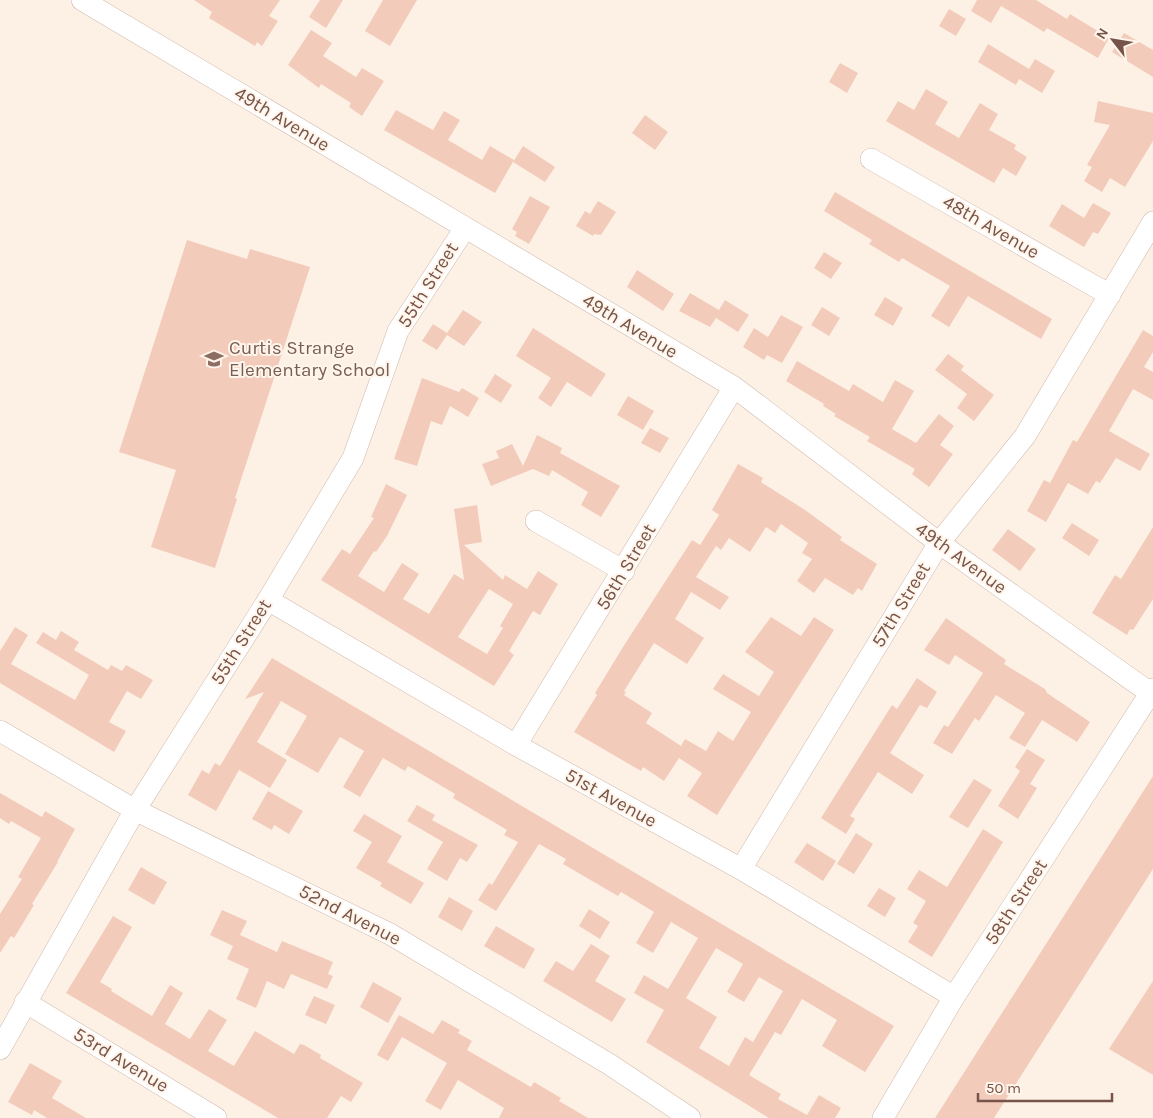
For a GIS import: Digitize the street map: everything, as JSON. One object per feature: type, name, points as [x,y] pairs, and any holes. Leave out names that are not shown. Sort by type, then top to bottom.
[{"type":"street","name":"49th Avenue","points":[[82,0],[734,387],[939,543],[1152,692]]},
{"type":"street","name":"48th Avenue","points":[[871,159],[1110,295]]},
{"type":"street","name":"57th Street","points":[[740,869],[939,543],[1024,436],[1153,222]]},
{"type":"street","name":"55th Street","points":[[0,1049],[135,810],[268,600],[353,458],[398,331],[465,228]]},
{"type":"street","name":"56th Street","points":[[516,745],[624,571],[734,387]]},
{"type":"street","points":[[536,521],[624,571]]},
{"type":"street","name":"51st Avenue","points":[[268,600],[516,745],[740,869],[954,997]]},
{"type":"street","name":"58th Street","points":[[883,1118],[954,997],[1152,692]]},
{"type":"street","name":"52nd Avenue","points":[[0,731],[135,810],[390,934],[609,1064],[690,1118]]},
{"type":"street","name":"53rd Avenue","points":[[25,1002],[216,1118]]},
{"type":"building","points":[[194,0],[280,0],[269,16],[278,21],[262,46],[257,42],[255,46],[209,18],[212,12]]},
{"type":"building","points":[[320,0],[343,0],[326,28],[309,17]]},
{"type":"building","points":[[383,0],[417,0],[390,46],[365,31]]},
{"type":"building","points":[[977,0],[1036,0],[1067,19],[1070,14],[1109,38],[1098,58],[1047,28],[1044,32],[1001,6],[991,23],[971,11]]},
{"type":"building","points":[[949,9],[966,19],[956,36],[939,26]]},
{"type":"building","points":[[311,30],[332,43],[323,56],[356,77],[362,68],[384,81],[362,116],[349,107],[351,103],[321,84],[319,88],[288,65]]},
{"type":"building","points":[[1124,33],[1153,50],[1153,77],[1112,52]]},
{"type":"building","points":[[988,44],[1029,69],[1035,59],[1055,71],[1042,93],[1019,79],[1016,85],[978,62]]},
{"type":"building","points":[[840,63],[858,73],[847,93],[829,82]]},
{"type":"building","points":[[926,89],[948,102],[935,124],[959,138],[980,103],[998,114],[989,130],[1016,145],[1014,149],[1027,157],[1016,176],[1003,168],[994,183],[886,121],[898,101],[914,110]]},
{"type":"building","points":[[1098,101],[1153,113],[1153,141],[1125,187],[1110,178],[1102,192],[1084,181],[1092,167],[1087,165],[1110,125],[1094,122]]},
{"type":"building","points":[[396,110],[433,130],[444,111],[460,120],[448,140],[482,160],[490,146],[514,160],[495,193],[384,130]]},
{"type":"building","points":[[645,115],[668,132],[655,150],[632,133]]},
{"type":"building","points":[[523,146],[555,167],[545,182],[513,162]]},
{"type":"building","points":[[835,192],[1052,319],[1041,339],[968,296],[949,327],[931,316],[950,286],[902,258],[899,262],[869,244],[872,240],[824,211]]},
{"type":"building","points":[[530,196],[550,207],[529,244],[515,236],[517,232],[512,229]]},
{"type":"building","points":[[598,201],[616,212],[601,235],[594,234],[593,236],[576,226],[585,211],[590,214]]},
{"type":"building","points":[[1093,203],[1111,213],[1098,234],[1093,232],[1084,247],[1049,226],[1062,204],[1084,218]]},
{"type":"building","name":"Curtis Strange Elementary School","points":[[187,240],[247,259],[250,249],[310,267],[235,498],[237,499],[215,568],[151,547],[176,470],[119,452]]},
{"type":"building","points":[[824,252],[842,263],[831,279],[814,268]]},
{"type":"building","points":[[637,270],[674,294],[663,311],[627,287]]},
{"type":"building","points":[[690,293],[719,310],[725,300],[749,315],[738,332],[716,318],[710,327],[679,311]]},
{"type":"building","points":[[885,297],[903,308],[893,326],[874,315]]},
{"type":"building","points":[[822,307],[840,318],[829,336],[811,325]]},
{"type":"building","points":[[463,310],[482,322],[464,346],[447,335],[437,350],[422,341],[433,324],[447,333]]},
{"type":"building","points":[[781,315],[803,327],[782,363],[767,355],[764,360],[743,347],[754,328],[768,337]]},
{"type":"building","points":[[533,328],[606,374],[591,397],[567,382],[551,407],[538,398],[551,378],[516,356]]},
{"type":"building","points":[[1143,330],[1153,336],[1153,352],[1144,367],[1153,372],[1153,400],[1133,389],[1109,431],[1150,454],[1140,471],[1116,458],[1100,483],[1096,481],[1088,494],[1068,483],[1046,522],[1027,511],[1044,480],[1050,483],[1073,440],[1077,442]]},
{"type":"building","points":[[948,354],[964,366],[961,370],[994,395],[974,421],[957,408],[967,394],[935,370]]},
{"type":"building","points":[[797,361],[849,391],[853,384],[883,402],[895,380],[914,391],[892,429],[916,443],[939,414],[954,426],[940,445],[953,454],[929,487],[912,474],[915,469],[867,441],[870,437],[834,416],[836,414],[823,406],[824,404],[786,381]]},
{"type":"building","points":[[495,374],[512,385],[501,403],[484,392]]},
{"type":"building","points":[[422,378],[459,392],[462,388],[479,398],[468,417],[450,406],[442,425],[431,421],[417,466],[394,459]]},
{"type":"building","points":[[628,396],[654,411],[643,430],[617,415]]},
{"type":"building","points":[[650,428],[669,438],[660,453],[641,443]]},
{"type":"building","points":[[537,435],[562,448],[560,453],[620,486],[601,517],[581,505],[588,492],[552,470],[549,476],[533,469],[491,486],[482,464],[499,458],[496,451],[512,444],[523,466]]},
{"type":"building","points":[[738,464],[763,478],[761,482],[805,510],[842,537],[840,540],[877,564],[862,591],[858,588],[853,595],[825,578],[814,593],[797,581],[812,559],[802,553],[808,543],[781,524],[775,533],[766,527],[750,552],[729,538],[721,550],[716,546],[696,577],[729,597],[720,610],[691,592],[675,619],[704,638],[687,664],[654,643],[624,691],[626,692],[624,695],[652,713],[646,723],[681,746],[685,739],[706,751],[718,731],[733,741],[751,712],[713,689],[723,674],[759,696],[774,672],[745,652],[771,617],[801,636],[814,617],[834,630],[717,815],[687,796],[702,773],[679,758],[664,781],[643,767],[641,771],[574,732],[623,647],[692,540],[700,545],[719,515],[712,510]]},
{"type":"building","points":[[386,484],[407,495],[387,536],[376,552],[374,551],[358,576],[384,592],[402,563],[419,574],[403,599],[429,614],[454,574],[464,580],[454,509],[477,505],[482,542],[464,545],[503,580],[505,575],[527,589],[538,571],[558,584],[540,615],[533,611],[509,651],[514,655],[494,686],[321,580],[342,549],[350,554],[374,518],[371,517]],"holes":[[[489,589],[513,604],[500,626],[503,628],[487,654],[458,637]]]},
{"type":"building","points":[[1072,523],[1099,540],[1089,556],[1062,538]]},
{"type":"building","points":[[1153,527],[1153,599],[1133,630],[1130,629],[1127,635],[1092,613],[1115,575],[1121,579]]},
{"type":"building","points":[[1008,529],[1036,549],[1020,571],[992,550]]},
{"type":"building","points":[[946,618],[1006,660],[1004,664],[1045,689],[1047,693],[1090,722],[1077,742],[1042,720],[1025,747],[1009,738],[1025,713],[996,695],[979,721],[975,718],[952,754],[933,743],[944,725],[948,727],[983,673],[955,655],[949,665],[924,650]]},
{"type":"building","points":[[15,627],[28,635],[11,664],[75,700],[89,675],[36,643],[43,632],[56,640],[61,631],[79,642],[74,650],[108,670],[111,665],[122,671],[126,665],[153,680],[141,699],[127,691],[109,722],[126,731],[114,752],[0,683],[0,651]]},
{"type":"building","points":[[272,658],[894,1026],[865,1072],[822,1046],[837,1020],[802,999],[781,1035],[775,1032],[749,1075],[781,1094],[778,1099],[807,1115],[819,1095],[841,1108],[835,1118],[769,1118],[646,1042],[664,1010],[634,993],[644,975],[668,989],[698,938],[671,922],[653,953],[636,943],[654,912],[621,892],[618,896],[563,864],[566,859],[539,844],[496,911],[478,900],[489,883],[492,885],[518,842],[504,835],[507,830],[453,798],[455,794],[408,766],[405,771],[383,758],[360,797],[343,787],[364,751],[340,737],[318,773],[285,754],[307,716],[281,701],[257,742],[287,760],[270,788],[239,770],[216,811],[188,795],[202,770],[209,774],[215,763],[220,766],[264,692],[245,699]],"holes":[[[716,948],[743,964],[727,992],[744,1002],[759,977],[783,991],[753,1042],[745,1037],[729,1066],[699,1048],[717,1017],[686,998]]]},
{"type":"building","points":[[917,678],[937,692],[927,708],[920,705],[890,753],[924,775],[912,794],[878,772],[850,816],[855,819],[846,834],[821,818],[892,705],[897,709]]},
{"type":"building","points":[[1027,749],[1045,760],[1030,784],[1037,788],[1018,819],[998,806],[1020,771],[1015,767]]},
{"type":"building","points":[[1153,776],[1153,869],[994,1118],[935,1118]]},
{"type":"building","points":[[974,779],[992,790],[968,828],[949,817]]},
{"type":"building","points":[[268,791],[303,811],[289,834],[274,825],[272,830],[252,819]]},
{"type":"building","points":[[0,793],[42,817],[45,811],[75,829],[58,862],[32,904],[34,905],[14,938],[11,936],[0,953],[0,914],[22,879],[18,877],[41,838],[11,821],[9,824],[0,818]]},
{"type":"building","points":[[417,805],[435,815],[432,820],[478,845],[467,862],[460,858],[447,881],[427,869],[443,842],[407,821]]},
{"type":"building","points":[[364,814],[402,836],[387,862],[424,883],[411,904],[380,886],[382,883],[356,868],[372,842],[353,831]]},
{"type":"building","points":[[983,829],[1003,842],[932,957],[908,942],[918,926],[913,923],[926,901],[907,889],[919,870],[947,887]]},
{"type":"building","points":[[856,833],[873,844],[854,874],[837,864]]},
{"type":"building","points":[[807,843],[836,861],[823,881],[794,862]]},
{"type":"building","points":[[141,867],[167,882],[154,905],[128,890]]},
{"type":"building","points":[[879,888],[896,898],[885,917],[867,906]]},
{"type":"building","points":[[449,897],[473,911],[462,931],[438,917]]},
{"type":"building","points":[[589,909],[610,922],[600,939],[579,926]]},
{"type":"building","points":[[222,910],[247,921],[240,935],[277,952],[282,941],[333,962],[328,974],[333,976],[327,989],[291,974],[284,989],[267,981],[256,1008],[236,999],[249,969],[227,959],[233,946],[210,935]]},
{"type":"building","points":[[113,916],[132,927],[100,982],[112,989],[111,991],[152,1016],[170,985],[183,993],[165,1024],[190,1039],[209,1009],[227,1020],[208,1051],[234,1066],[255,1031],[294,1054],[300,1044],[304,1045],[321,1055],[320,1058],[363,1083],[351,1102],[341,1096],[327,1118],[278,1118],[66,993]]},
{"type":"building","points":[[496,926],[535,949],[524,969],[484,946]]},
{"type":"building","points":[[591,944],[610,956],[595,981],[626,999],[612,1022],[543,981],[556,961],[573,971]]},
{"type":"building","points":[[1153,981],[1153,1075],[1109,1049]]},
{"type":"building","points":[[373,982],[402,998],[388,1023],[360,1007]]},
{"type":"building","points":[[314,996],[335,1005],[326,1024],[305,1015]]},
{"type":"building","points":[[399,1015],[433,1034],[442,1020],[460,1030],[458,1033],[472,1041],[467,1050],[531,1087],[534,1082],[561,1098],[559,1101],[588,1118],[499,1118],[504,1108],[458,1080],[441,1110],[425,1101],[447,1063],[402,1037],[388,1061],[377,1055]]},
{"type":"building","points":[[30,1063],[62,1081],[52,1098],[86,1118],[47,1118],[34,1110],[32,1115],[8,1102]]},
{"type":"place","name":"Curtis Strange Elementary School","points":[[214,359]]}]
